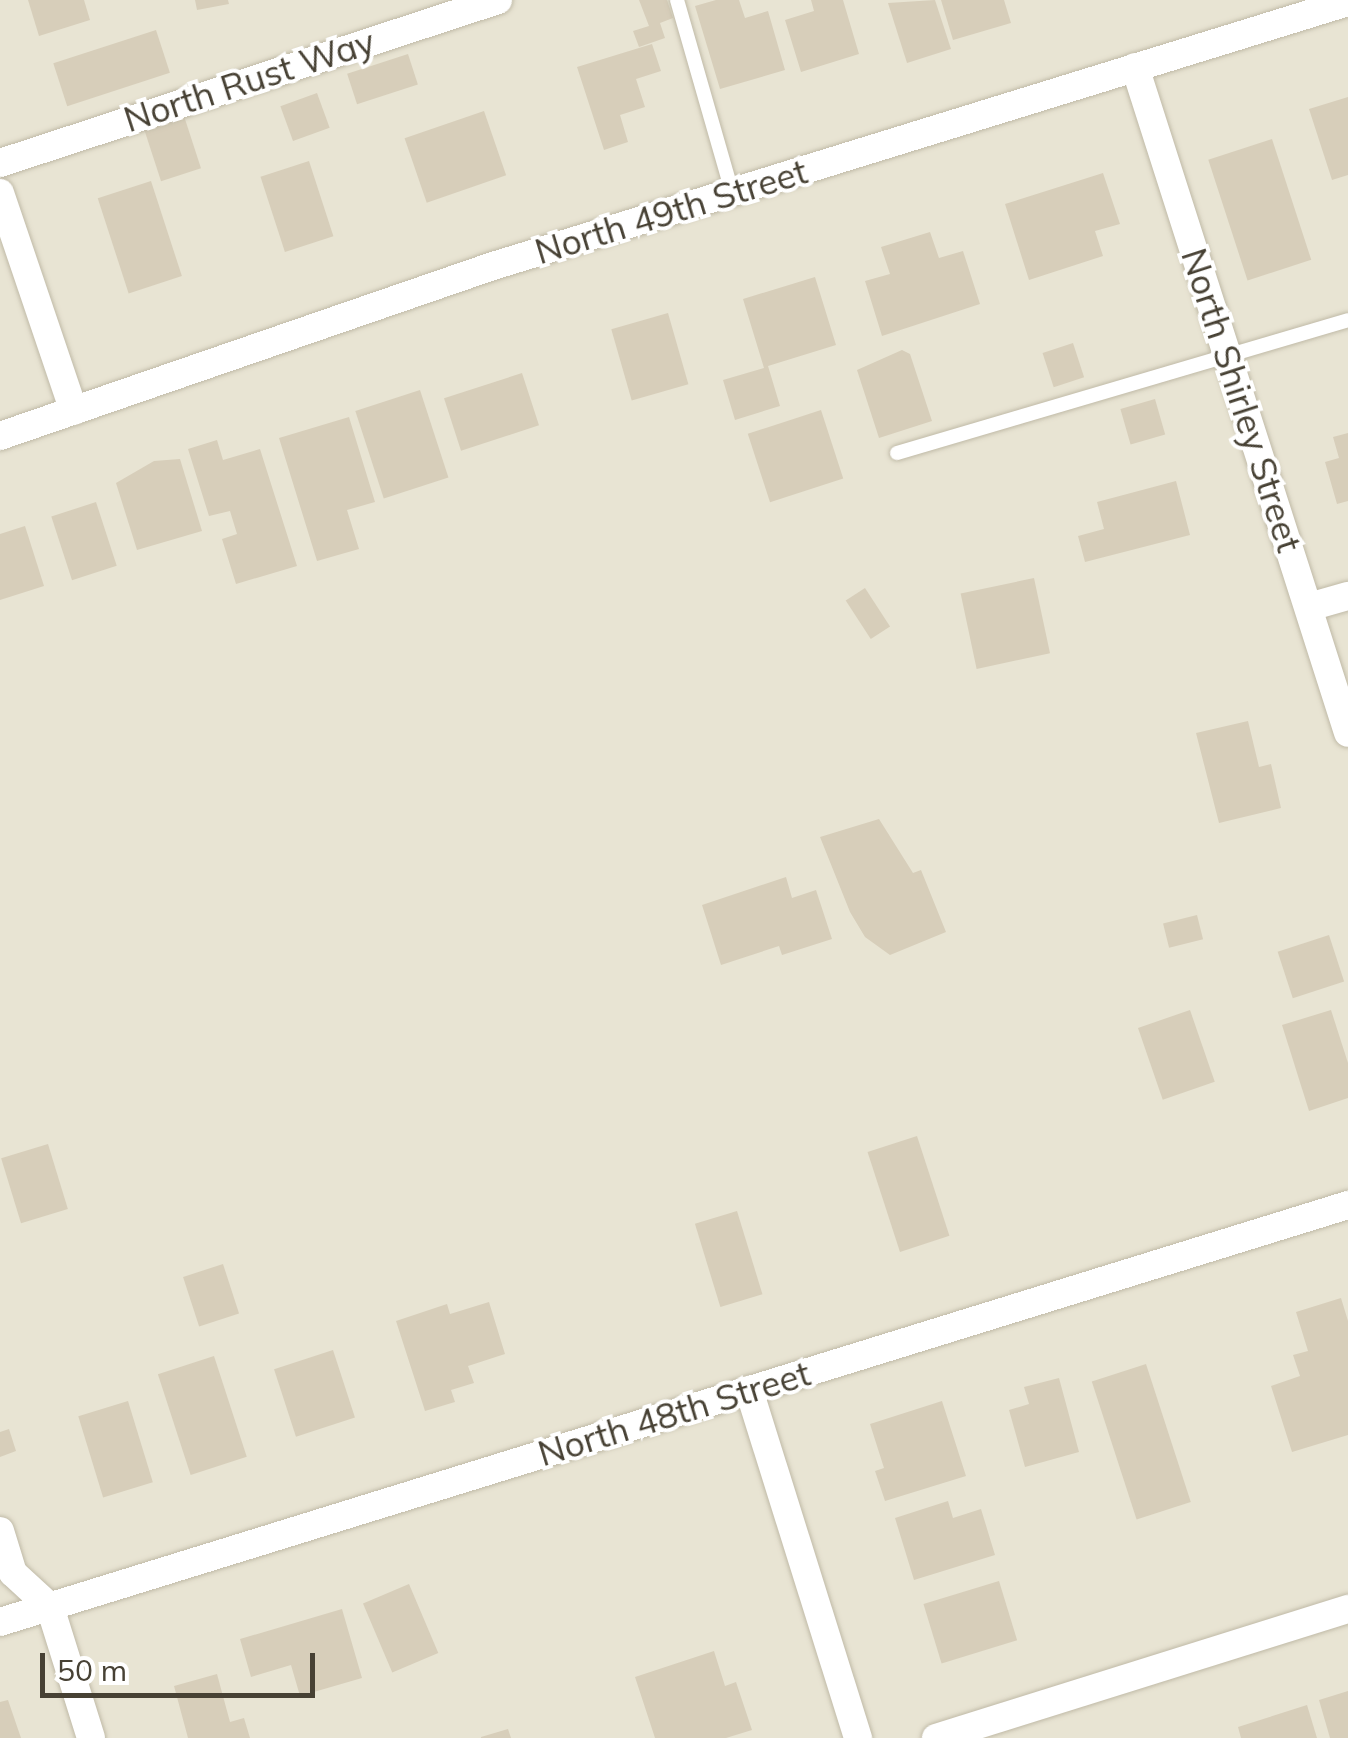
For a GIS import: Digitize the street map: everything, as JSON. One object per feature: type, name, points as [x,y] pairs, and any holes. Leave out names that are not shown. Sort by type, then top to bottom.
[{"type":"street","name":"North Rust Way","points":[[0,163],[498,0]]},
{"type":"street","name":"North 49th Street","points":[[0,436],[493,266],[1348,2]]},
{"type":"street","name":"North Shirley Street","points":[[1135,67],[1348,733]]},
{"type":"street","points":[[0,193],[74,411]]},
{"type":"street","points":[[1309,608],[1348,596]]},
{"type":"street","name":"North 48th Street","points":[[0,1622],[1348,1205]]},
{"type":"street","points":[[750,1390],[858,1738]]},
{"type":"street","points":[[0,1531],[13,1573],[50,1607],[91,1738]]},
{"type":"street","points":[[936,1738],[1348,1610]]},
{"type":"lane","points":[[677,0],[732,192]]},
{"type":"lane","points":[[897,453],[1140,378],[1229,358],[1348,320]]},
{"type":"shaded area","points":[[0,0],[1348,0],[1348,1738],[0,1738]]},
{"type":"building","points":[[28,0],[84,0],[90,20],[39,36]]},
{"type":"building","points":[[195,0],[228,0],[229,4],[197,10]]},
{"type":"building","points":[[639,0],[667,0],[673,18],[660,23],[665,38],[639,47],[633,31],[649,26]]},
{"type":"building","points":[[716,0],[739,0],[745,18],[768,11],[785,70],[720,89],[695,6]]},
{"type":"building","points":[[811,0],[843,0],[859,54],[801,72],[785,20],[814,11]]},
{"type":"building","points":[[935,0],[951,49],[907,63],[888,3]]},
{"type":"building","points":[[941,0],[1004,0],[1011,23],[953,40]]},
{"type":"building","points":[[156,30],[170,73],[67,106],[53,63]]},
{"type":"building","points":[[652,44],[661,71],[636,79],[645,107],[620,115],[628,142],[604,150],[577,67]]},
{"type":"building","points":[[408,54],[418,84],[357,104],[347,74]]},
{"type":"building","points":[[317,93],[330,128],[293,141],[280,106]]},
{"type":"building","points":[[1348,97],[1348,175],[1332,180],[1309,109]]},
{"type":"building","points":[[484,111],[506,175],[427,203],[405,138]]},
{"type":"building","points":[[184,116],[201,168],[161,181],[144,129]]},
{"type":"building","points":[[1272,139],[1311,260],[1248,280],[1208,160]]},
{"type":"building","points":[[309,161],[333,236],[285,252],[260,177]]},
{"type":"building","points":[[1103,173],[1120,224],[1095,231],[1103,256],[1029,280],[1005,204]]},
{"type":"building","points":[[151,181],[182,276],[129,293],[98,198]]},
{"type":"building","points":[[930,232],[939,258],[963,251],[980,304],[882,336],[865,281],[890,274],[881,247]]},
{"type":"building","points":[[815,277],[836,345],[768,366],[780,406],[735,420],[723,380],[764,368],[743,299]]},
{"type":"building","points":[[668,313],[688,384],[632,400],[611,329]]},
{"type":"building","points":[[1073,343],[1084,377],[1054,387],[1043,353]]},
{"type":"building","points":[[902,350],[910,354],[932,421],[879,438],[857,370]]},
{"type":"building","points":[[522,373],[539,425],[461,451],[444,398]]},
{"type":"building","points":[[420,390],[448,477],[384,499],[355,411]]},
{"type":"building","points":[[1155,399],[1165,435],[1131,444],[1120,409]]},
{"type":"building","points":[[821,410],[843,478],[770,502],[748,434]]},
{"type":"building","points":[[349,417],[375,502],[347,510],[359,549],[317,561],[279,438]]},
{"type":"building","points":[[1348,433],[1348,501],[1337,504],[1325,462],[1339,458],[1333,437]]},
{"type":"building","points":[[217,440],[223,460],[260,449],[297,566],[236,584],[222,539],[237,534],[230,511],[209,516],[188,449]]},
{"type":"building","points":[[180,459],[202,531],[137,550],[116,483],[154,461]]},
{"type":"building","points":[[1176,481],[1190,535],[1085,562],[1078,536],[1104,529],[1097,502]]},
{"type":"building","points":[[96,502],[117,566],[72,580],[51,517]]},
{"type":"building","points":[[25,526],[44,586],[0,600],[0,534]]},
{"type":"building","points":[[1034,578],[1050,653],[977,669],[961,594]]},
{"type":"building","points":[[865,588],[890,627],[871,639],[846,601]]},
{"type":"building","points":[[1248,721],[1259,767],[1271,764],[1281,808],[1219,823],[1196,733]]},
{"type":"building","points":[[879,819],[913,873],[921,870],[946,932],[890,955],[865,937],[850,912],[820,837]]},
{"type":"building","points":[[786,877],[792,898],[816,890],[832,939],[782,955],[779,946],[721,965],[702,905]]},
{"type":"building","points":[[1197,915],[1203,939],[1169,948],[1163,923]]},
{"type":"building","points":[[1329,935],[1344,982],[1293,998],[1278,952]]},
{"type":"building","points":[[1190,1010],[1215,1082],[1163,1100],[1138,1028]]},
{"type":"building","points":[[1331,1010],[1348,1063],[1348,1098],[1309,1111],[1282,1025]]},
{"type":"building","points":[[917,1136],[949,1236],[900,1252],[868,1152]]},
{"type":"building","points":[[48,1144],[68,1209],[21,1223],[1,1158]]},
{"type":"building","points":[[737,1211],[762,1294],[720,1307],[695,1224]]},
{"type":"building","points":[[223,1264],[239,1313],[199,1326],[183,1277]]},
{"type":"building","points":[[1341,1298],[1348,1321],[1348,1435],[1292,1452],[1271,1386],[1300,1376],[1293,1355],[1308,1351],[1296,1312]]},
{"type":"building","points":[[489,1302],[505,1354],[468,1366],[474,1383],[451,1390],[455,1402],[425,1411],[396,1321],[447,1304],[450,1314]]},
{"type":"building","points":[[333,1350],[355,1418],[296,1437],[274,1369]]},
{"type":"building","points":[[214,1356],[247,1457],[191,1475],[158,1374]]},
{"type":"building","points":[[1146,1364],[1191,1502],[1137,1520],[1092,1382]]},
{"type":"building","points":[[1059,1378],[1079,1452],[1025,1467],[1009,1410],[1029,1404],[1024,1387]]},
{"type":"building","points":[[128,1401],[153,1482],[103,1497],[78,1416]]},
{"type":"building","points":[[942,1401],[966,1476],[885,1501],[875,1471],[884,1468],[870,1424]]},
{"type":"building","points":[[9,1429],[16,1451],[0,1457],[0,1432]]},
{"type":"building","points":[[948,1501],[953,1518],[981,1509],[995,1555],[914,1580],[895,1518]]},
{"type":"building","points":[[999,1581],[1017,1640],[942,1663],[923,1604]]},
{"type":"building","points":[[409,1584],[438,1653],[392,1673],[363,1604]]},
{"type":"building","points":[[342,1609],[362,1678],[300,1696],[291,1665],[251,1677],[240,1639]]},
{"type":"building","points":[[714,1651],[725,1686],[736,1682],[752,1730],[726,1738],[655,1738],[635,1677]]},
{"type":"building","points":[[217,1674],[230,1722],[244,1718],[250,1738],[188,1738],[174,1686]]},
{"type":"building","points":[[1348,1691],[1348,1738],[1330,1738],[1319,1700]]},
{"type":"building","points":[[8,1700],[21,1738],[0,1738],[0,1702]]},
{"type":"building","points":[[1307,1705],[1317,1738],[1241,1738],[1238,1727]]},
{"type":"building","points":[[508,1729],[511,1738],[481,1738],[481,1737]]}]
